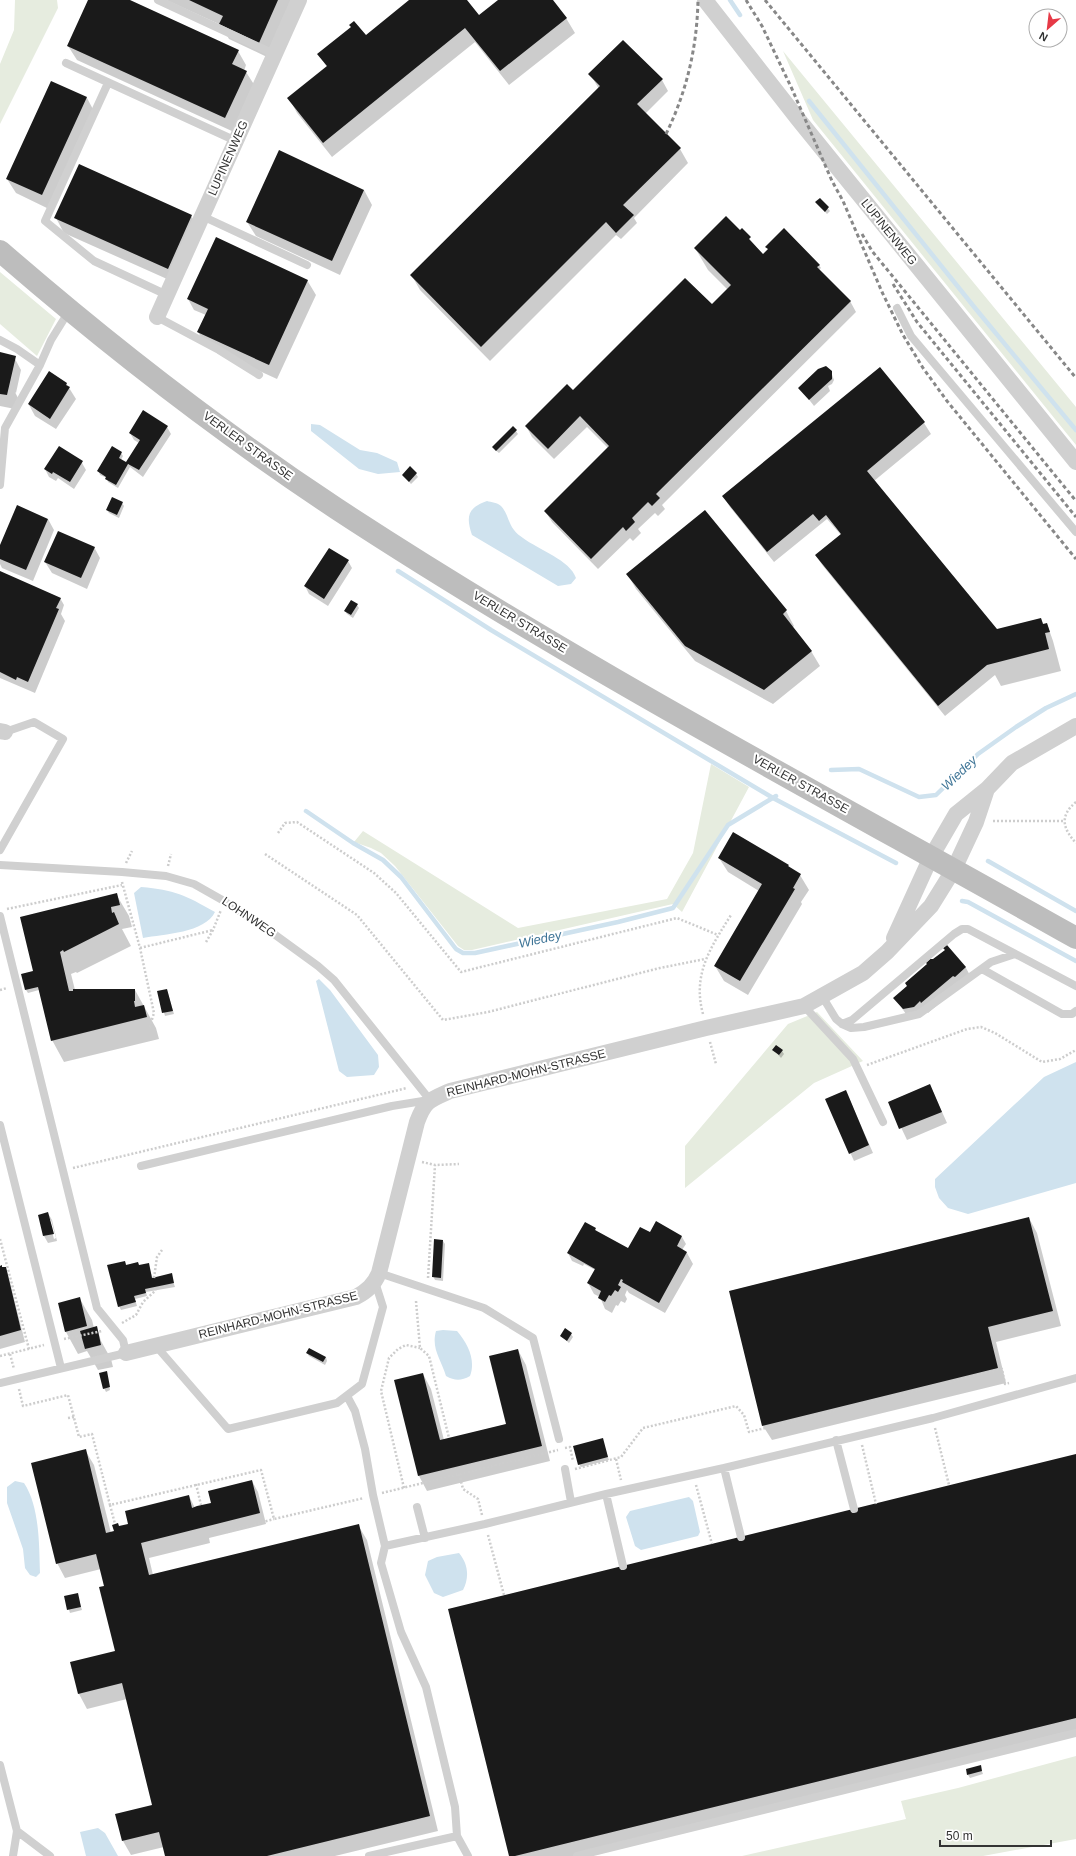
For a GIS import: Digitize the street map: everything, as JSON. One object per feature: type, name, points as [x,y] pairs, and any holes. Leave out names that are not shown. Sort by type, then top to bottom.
[{"type":"main road","name":"VERLER STRASSE","points":[[0,251],[69,311],[139,366],[270,463],[401,550],[550,640],[1076,938]]},
{"type":"street","name":"LUPINENWEG","points":[[157,317],[299,0]]},
{"type":"street","name":"LUPINENWEG","points":[[705,0],[798,118],[1076,462]]},
{"type":"street","name":"REINHARD-MOHN-STRASSE","points":[[887,952],[931,857],[956,814],[987,789],[1012,764],[1076,726]]},
{"type":"street","name":"REINHARD-MOHN-STRASSE","points":[[430,1100],[450,1091],[706,1028],[804,1006],[822,996],[863,973],[887,952],[931,906],[954,869],[976,822],[987,789]]},
{"type":"street","points":[[377,1277],[420,1116],[422,1110],[430,1100]]},
{"type":"street","name":"REINHARD-MOHN-STRASSE","points":[[126,1353],[356,1297],[366,1291],[377,1277]]},
{"type":"lane","points":[[158,0],[274,54]]},
{"type":"lane","points":[[66,63],[236,141]]},
{"type":"lane","points":[[108,83],[45,221],[94,261],[167,295]]},
{"type":"lane","points":[[202,216],[307,265]]},
{"type":"lane","points":[[897,308],[911,336],[1076,532]]},
{"type":"lane","points":[[0,485],[5,428],[40,365],[51,340],[69,311]]},
{"type":"lane","points":[[157,317],[219,350],[259,375]]},
{"type":"lane","points":[[0,340],[17,349],[40,365]]},
{"type":"lane","points":[[0,850],[63,739],[34,722],[2,732]]},
{"type":"lane","name":"LOHNWEG","points":[[0,866],[122,872],[166,876],[194,884],[224,901],[318,966],[334,980],[430,1100]]},
{"type":"lane","points":[[0,916],[97,1308],[123,1340],[126,1353],[0,1383]]},
{"type":"lane","points":[[842,1024],[852,1020],[954,934],[962,929],[968,929],[1076,986]]},
{"type":"lane","points":[[822,996],[836,1019],[842,1024],[851,1028],[864,1027],[918,1014],[991,962],[1015,954]]},
{"type":"lane","points":[[982,968],[1062,1014],[1072,1014],[1076,1010]]},
{"type":"lane","points":[[804,1006],[853,1059],[883,1122]]},
{"type":"lane","points":[[141,1166],[392,1106],[430,1100]]},
{"type":"lane","points":[[0,1125],[61,1368]]},
{"type":"lane","points":[[156,1346],[228,1429],[337,1403],[362,1384],[383,1307],[377,1277],[428,1289],[484,1308],[533,1338],[560,1439]]},
{"type":"lane","points":[[385,1546],[425,1538],[571,1502],[724,1468],[933,1418],[1076,1378]]},
{"type":"lane","points":[[347,1396],[356,1411],[385,1546],[381,1563],[401,1632],[426,1687],[455,1807],[457,1836],[468,1856]]},
{"type":"lane","points":[[836,1440],[854,1509]]},
{"type":"lane","points":[[724,1468],[741,1537]]},
{"type":"lane","points":[[565,1469],[571,1502]]},
{"type":"lane","points":[[606,1494],[623,1566]]},
{"type":"lane","points":[[417,1506],[425,1538]]},
{"type":"lane","points":[[577,1856],[1076,1733]]},
{"type":"lane","points":[[0,1765],[16,1831],[13,1856]]},
{"type":"lane","points":[[16,1831],[50,1856]]},
{"type":"lane","points":[[370,1856],[457,1836]]},
{"type":"path","points":[[1076,802],[1071,806],[1064,821],[1066,832],[1076,843]]},
{"type":"path","points":[[988,821],[1064,821]]},
{"type":"path","points":[[278,834],[285,822],[297,822],[374,873],[396,892],[461,972],[677,918],[718,935]]},
{"type":"path","points":[[265,854],[357,915],[443,1020],[488,1012],[660,968],[705,960]]},
{"type":"path","points":[[122,872],[122,885],[140,948],[154,1013],[149,1029]]},
{"type":"path","points":[[0,910],[122,885]]},
{"type":"path","points":[[206,942],[213,930],[224,901]]},
{"type":"path","points":[[706,1028],[700,1003],[699,981],[705,960],[718,935],[731,915]]},
{"type":"path","points":[[140,948],[213,930]]},
{"type":"path","points":[[858,1068],[967,1029],[981,1027],[995,1033],[1042,1062],[1060,1059],[1076,1050]]},
{"type":"path","points":[[711,1047],[716,1064]]},
{"type":"path","points":[[63,1171],[418,1085]]},
{"type":"path","points":[[408,1158],[435,1165],[459,1164]]},
{"type":"path","points":[[428,1289],[435,1165]]},
{"type":"path","points":[[0,1239],[29,1349]]},
{"type":"path","points":[[154,1278],[157,1257],[162,1250]]},
{"type":"path","points":[[91,1332],[101,1330],[109,1334],[114,1329],[136,1315],[143,1302],[155,1291],[156,1287]]},
{"type":"path","points":[[416,1300],[420,1348]]},
{"type":"path","points":[[404,1488],[381,1391],[389,1358],[398,1349],[406,1345],[420,1348],[429,1356],[449,1438]]},
{"type":"path","points":[[10,1354],[23,1406],[68,1395],[79,1437],[92,1434],[115,1524]]},
{"type":"path","points":[[227,1532],[274,1519],[570,1447],[575,1469],[616,1459],[621,1457],[643,1428],[736,1406],[744,1415],[749,1432],[1002,1369],[1005,1384],[1012,1383]]},
{"type":"path","points":[[68,1418],[74,1416]]},
{"type":"path","points":[[933,1418],[949,1486]]},
{"type":"path","points":[[860,1435],[876,1504]]},
{"type":"path","points":[[616,1459],[623,1490]]},
{"type":"path","points":[[110,1505],[261,1470],[274,1519]]},
{"type":"path","points":[[196,1484],[201,1505]]},
{"type":"path","points":[[690,1487],[697,1485],[712,1544]]},
{"type":"shaded area","points":[[15,0],[57,0],[58,8],[0,124],[0,64],[14,30]]},
{"type":"shaded area","points":[[783,51],[1076,407],[1076,445],[813,120]]},
{"type":"shaded area","points":[[0,272],[56,319],[37,356],[0,324]]},
{"type":"shaded area","points":[[711,764],[749,787],[682,912],[673,904],[472,950],[464,950],[458,946],[395,866],[381,853],[354,842],[363,831],[518,928],[667,899],[693,853]]},
{"type":"shaded area","points":[[817,1012],[863,1061],[814,1083],[685,1188],[685,1146],[788,1024]]},
{"type":"shaded area","points":[[1076,1756],[1076,1839],[983,1856],[742,1856],[906,1819],[901,1801],[958,1788]]},
{"type":"water","points":[[311,424],[320,425],[360,450],[377,453],[397,462],[400,472],[378,474],[359,469],[311,431]]},
{"type":"water","points":[[487,501],[501,506],[512,527],[519,535],[567,566],[576,578],[571,584],[558,586],[472,535],[469,523],[470,514],[475,507]]},
{"type":"water","points":[[141,887],[180,894],[215,912],[210,919],[193,928],[172,934],[143,938],[134,893]]},
{"type":"water","points":[[319,979],[330,990],[378,1055],[379,1067],[374,1075],[347,1077],[339,1071],[316,981]]},
{"type":"water","points":[[1076,1062],[1076,1183],[968,1214],[948,1208],[939,1198],[935,1187],[935,1179],[1044,1077]]},
{"type":"water","points":[[436,1331],[457,1331],[465,1341],[470,1352],[472,1364],[470,1376],[458,1380],[446,1376],[437,1354],[435,1343]]},
{"type":"water","points":[[15,1481],[24,1483],[33,1503],[36,1515],[39,1539],[40,1573],[36,1577],[30,1575],[25,1568],[23,1549],[7,1503],[7,1487]]},
{"type":"water","points":[[689,1497],[693,1501],[700,1532],[698,1536],[641,1550],[635,1546],[626,1517],[630,1511]]},
{"type":"water","points":[[459,1553],[465,1562],[467,1572],[463,1590],[443,1597],[434,1593],[425,1575],[428,1561],[437,1557]]},
{"type":"water","points":[[98,1828],[105,1833],[118,1856],[86,1856],[80,1832]]},
{"type":"building","points":[[88,0],[130,0],[239,50],[232,64],[247,71],[225,118],[67,46]]},
{"type":"building","points":[[189,0],[278,0],[259,43],[219,24],[223,16]]},
{"type":"building","points":[[409,0],[467,0],[479,15],[498,0],[553,0],[567,18],[500,71],[465,28],[323,143],[287,98],[327,66],[317,54],[351,27],[349,25],[354,21],[366,35]]},
{"type":"building","points":[[623,40],[663,79],[637,104],[681,148],[623,205],[634,215],[616,233],[606,222],[481,347],[410,275],[600,86],[588,74]]},
{"type":"building","points":[[51,81],[87,97],[42,195],[6,179]]},
{"type":"building","points":[[279,150],[364,190],[332,261],[246,222]]},
{"type":"building","points":[[79,164],[192,215],[168,269],[54,218]]},
{"type":"building","points":[[820,198],[829,207],[825,212],[815,202]]},
{"type":"building","points":[[726,216],[740,230],[742,228],[751,237],[749,239],[763,254],[768,249],[765,247],[784,228],[820,265],[817,267],[851,301],[656,494],[660,498],[652,506],[648,502],[632,518],[635,522],[626,531],[623,527],[591,559],[544,511],[609,446],[580,416],[548,449],[525,426],[567,384],[573,390],[685,278],[712,304],[731,285],[694,248]]},
{"type":"building","points":[[216,237],[308,280],[269,365],[197,332],[208,309],[187,299]]},
{"type":"building","points":[[0,352],[16,356],[7,395],[0,394]]},
{"type":"building","points":[[826,366],[832,371],[832,379],[809,400],[798,388],[818,369]]},
{"type":"building","points":[[880,367],[925,422],[867,471],[997,629],[1041,618],[1043,624],[1047,623],[1050,632],[1045,633],[1049,649],[987,665],[938,706],[815,555],[841,534],[826,515],[819,521],[813,514],[767,552],[722,496]]},
{"type":"building","points":[[49,371],[67,383],[66,385],[70,387],[50,419],[28,404]]},
{"type":"building","points":[[143,410],[168,426],[139,470],[128,464],[116,485],[105,479],[106,477],[97,471],[112,446],[122,452],[119,458],[126,462],[140,440],[129,433]]},
{"type":"building","points":[[513,426],[517,430],[496,451],[492,447]]},
{"type":"building","points":[[59,446],[83,461],[70,482],[53,472],[52,474],[44,469]]},
{"type":"building","points":[[410,466],[417,473],[409,482],[402,475]]},
{"type":"building","points":[[112,497],[123,502],[117,515],[106,510]]},
{"type":"building","points":[[17,505],[48,519],[26,570],[0,559],[0,545]]},
{"type":"building","points":[[705,510],[787,610],[783,614],[812,651],[764,690],[685,646],[626,574]]},
{"type":"building","points":[[58,531],[95,547],[81,578],[44,562]]},
{"type":"building","points":[[329,548],[349,560],[324,599],[304,586]]},
{"type":"building","points":[[0,571],[61,598],[56,608],[59,609],[28,682],[17,677],[16,680],[0,672]]},
{"type":"building","points":[[351,600],[358,604],[351,615],[344,611]]},
{"type":"building","points":[[733,832],[789,865],[788,866],[801,874],[793,888],[795,889],[740,981],[714,966],[762,884],[718,858]]},
{"type":"building","points":[[117,893],[120,905],[111,907],[112,913],[114,912],[119,924],[64,952],[63,950],[60,952],[69,991],[73,991],[73,989],[135,989],[135,1007],[144,1005],[147,1017],[51,1041],[38,987],[25,990],[21,974],[33,971],[20,917]]},
{"type":"building","points":[[947,945],[966,967],[921,1003],[920,1001],[914,1007],[903,1009],[893,998],[907,986],[905,983],[927,964],[926,963],[930,959],[933,959],[945,950],[943,948]]},
{"type":"building","points":[[167,989],[173,1011],[162,1013],[157,991]]},
{"type":"building","points":[[776,1045],[783,1050],[779,1055],[772,1050]]},
{"type":"building","points":[[930,1084],[942,1112],[899,1129],[888,1102]]},
{"type":"building","points":[[846,1090],[869,1145],[849,1154],[825,1099]]},
{"type":"building","points":[[48,1212],[54,1234],[43,1236],[38,1215]]},
{"type":"building","points":[[1029,1217],[1053,1311],[988,1327],[998,1368],[762,1426],[729,1291]]},
{"type":"building","points":[[656,1221],[682,1236],[677,1246],[687,1252],[659,1303],[622,1282],[623,1280],[621,1279],[618,1285],[621,1287],[618,1292],[615,1290],[611,1296],[609,1295],[605,1302],[598,1298],[601,1291],[587,1283],[595,1269],[567,1253],[585,1222],[596,1228],[595,1230],[628,1248],[640,1227],[650,1232]]},
{"type":"building","points":[[434,1239],[443,1240],[441,1278],[432,1277]]},
{"type":"building","points":[[125,1261],[126,1265],[138,1262],[139,1265],[149,1263],[152,1278],[172,1273],[174,1283],[145,1289],[146,1293],[134,1296],[136,1302],[118,1307],[107,1265]]},
{"type":"building","points":[[2,1265],[2,1267],[6,1267],[21,1330],[0,1336],[0,1266]]},
{"type":"building","points":[[80,1297],[87,1326],[65,1332],[58,1303]]},
{"type":"building","points":[[97,1326],[101,1345],[85,1349],[80,1331]]},
{"type":"building","points":[[565,1328],[572,1333],[567,1341],[560,1336]]},
{"type":"building","points":[[309,1348],[326,1357],[323,1362],[306,1353]]},
{"type":"building","points":[[518,1349],[542,1446],[418,1476],[394,1380],[423,1373],[440,1440],[506,1424],[489,1356]]},
{"type":"building","points":[[107,1371],[110,1387],[103,1389],[99,1373]]},
{"type":"building","points":[[603,1438],[608,1457],[578,1465],[573,1446]]},
{"type":"building","points":[[86,1449],[106,1533],[114,1531],[112,1525],[118,1523],[119,1526],[128,1524],[125,1511],[189,1495],[192,1508],[211,1503],[208,1491],[252,1480],[260,1513],[141,1543],[149,1575],[359,1524],[430,1816],[267,1856],[165,1856],[159,1832],[122,1841],[115,1814],[152,1805],[122,1683],[78,1694],[70,1662],[115,1651],[99,1587],[104,1586],[96,1554],[56,1564],[31,1463]]},
{"type":"building","points":[[1076,1454],[1076,1718],[515,1856],[509,1856],[448,1609]]},
{"type":"building","points":[[78,1593],[81,1607],[67,1610],[64,1596]]},
{"type":"building","points":[[981,1765],[982,1771],[967,1775],[966,1769]]},
{"type":"waterway","points":[[730,0],[740,15]]},
{"type":"waterway","points":[[809,101],[975,308],[1076,430]]},
{"type":"waterway","points":[[398,571],[491,630],[773,798],[896,863]]},
{"type":"waterway","name":"Wiedey","points":[[831,770],[859,769],[919,797],[936,795],[978,754],[1046,708],[1076,694]]},
{"type":"waterway","name":"Wiedey","points":[[306,811],[353,843],[383,860],[401,877],[456,949],[463,953],[475,953],[618,922],[673,908],[728,825],[776,796]]},
{"type":"waterway","points":[[988,861],[1076,911]]},
{"type":"waterway","points":[[962,901],[968,902],[1076,961]]},
{"type":"railway","points":[[666,134],[680,102],[690,68],[696,35],[698,0]]},
{"type":"railway","points":[[746,0],[762,26],[792,89],[832,181],[843,201],[882,292],[903,335],[923,368],[947,401],[1076,559]]},
{"type":"railway","points":[[765,0],[1076,378]]},
{"type":"railway","points":[[862,234],[872,251],[1076,501]]},
{"type":"railway","points":[[893,284],[917,322],[1076,517]]}]
